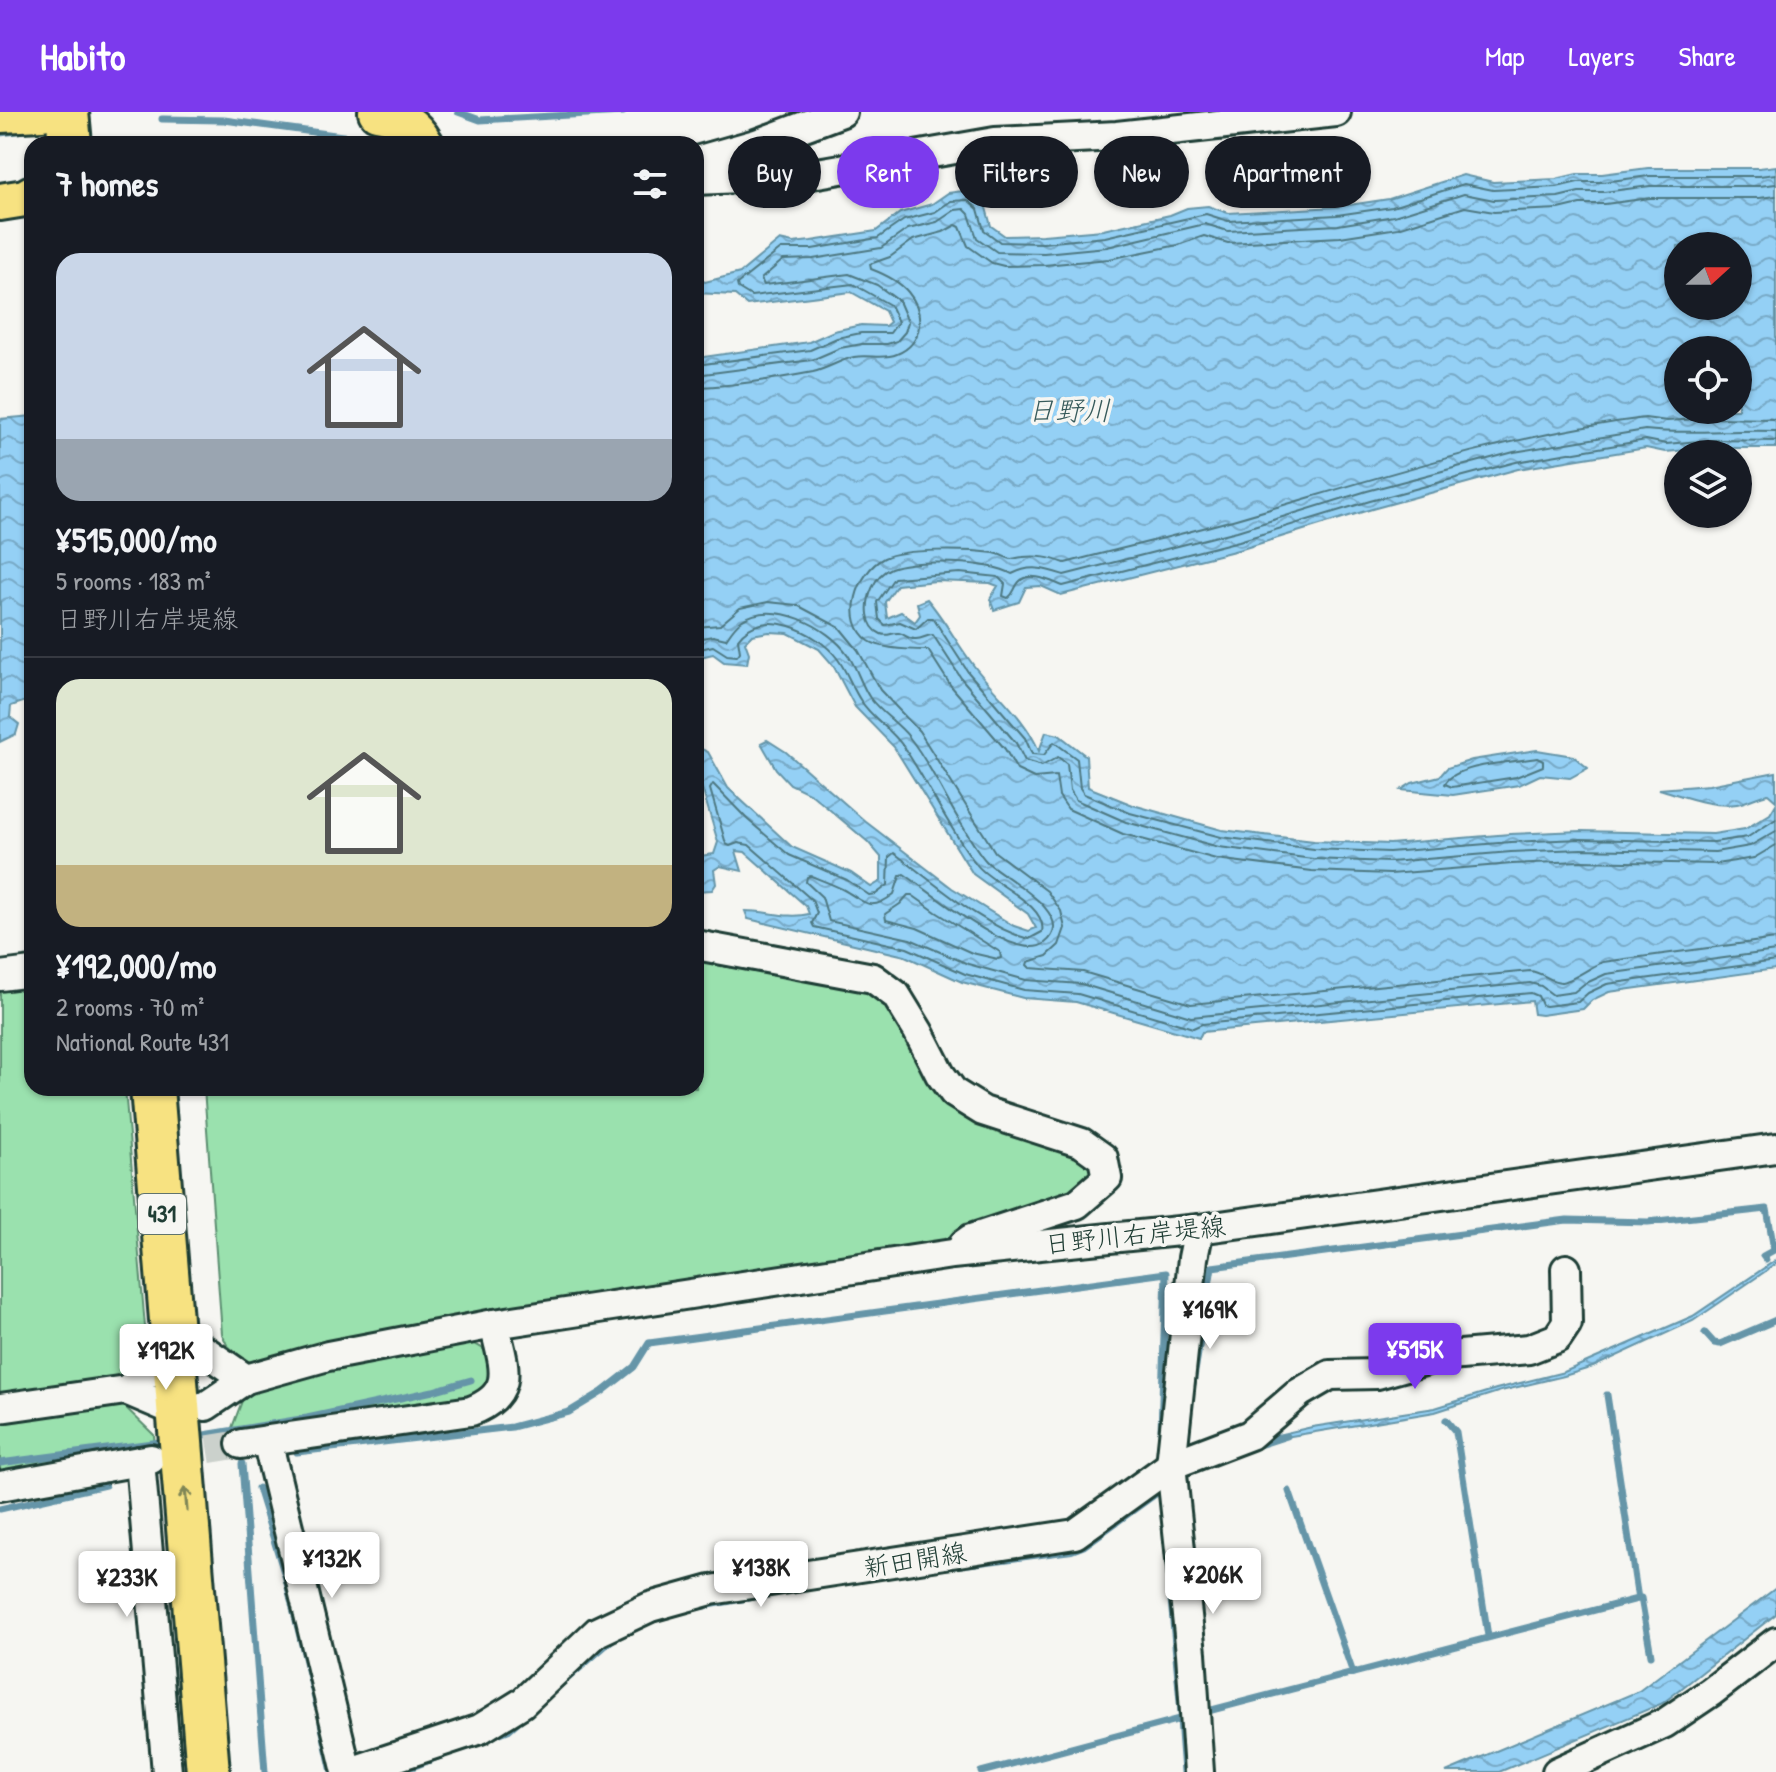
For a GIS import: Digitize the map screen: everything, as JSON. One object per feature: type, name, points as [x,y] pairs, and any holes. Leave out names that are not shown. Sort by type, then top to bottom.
[{"type":"highway","points":[[67,112],[69,136]]},
{"type":"highway","points":[[96,112],[98,136]]},
{"type":"highway","name":"431","points":[[153,1096],[187,1343]]},
{"type":"highway","name":"431","points":[[179,1096],[187,1343],[208,1772]]},
{"type":"highway","name":"431","points":[[192,1409],[235,1772]]},
{"type":"main road","points":[[377,112],[389,114],[413,126],[420,136]]},
{"type":"street","points":[[704,159],[756,144],[842,112]]},
{"type":"street","points":[[704,180],[806,175],[995,142],[1117,136],[1336,112]]},
{"type":"street","points":[[704,946],[873,978],[896,995],[954,1093],[983,1111],[1082,1143],[1103,1158],[1107,1178],[1077,1204],[971,1239],[952,1254]]},
{"type":"street","points":[[0,976],[24,973]]},
{"type":"street","name":"日野川右岸堤線","points":[[192,1409],[246,1379],[328,1356],[494,1324],[952,1254],[1199,1229],[1776,1148]]},
{"type":"street","points":[[1199,1229],[1193,1258],[1171,1465],[1191,1653],[1199,1772]]},
{"type":"street","name":"新田開線","points":[[349,1772],[480,1729],[522,1703],[597,1632],[650,1607],[711,1590],[1075,1534],[1171,1465],[1250,1435],[1299,1393],[1330,1375],[1377,1374],[1438,1357],[1529,1349],[1557,1338],[1567,1323],[1566,1269]]},
{"type":"street","points":[[349,1772],[254,1442],[471,1411],[488,1405],[501,1392],[505,1372],[494,1324]]},
{"type":"street","points":[[126,1390],[187,1343],[246,1379]]},
{"type":"street","points":[[0,1408],[126,1390],[192,1409]]},
{"type":"street","points":[[0,1486],[146,1460],[167,1772]]},
{"type":"street","points":[[1557,1772],[1665,1723],[1776,1642]]},
{"type":"green space","points":[[704,954],[881,990],[937,1080],[1076,1147],[1099,1172],[1078,1196],[944,1247],[657,1285],[435,1320],[249,1365],[227,1345],[222,1334],[205,1096],[704,1096]]},
{"type":"green space","points":[[24,978],[24,1096],[126,1096],[146,1339],[143,1353],[125,1378],[0,1394],[0,981]]},
{"type":"green space","points":[[462,1341],[481,1348],[494,1363],[484,1387],[461,1399],[230,1433],[245,1393],[257,1387]]},
{"type":"green space","points":[[119,1401],[154,1435],[155,1448],[0,1476],[0,1418]]},
{"type":"water","name":"日野川","points":[[1776,166],[1776,448],[1752,448],[1752,440],[1664,440],[1664,452],[1646,448],[1518,469],[1242,549],[1061,595],[1041,586],[1026,587],[1019,602],[994,610],[990,599],[998,586],[990,583],[936,581],[897,585],[885,602],[887,618],[901,612],[915,622],[920,615],[917,603],[927,599],[974,666],[1026,727],[1039,751],[1046,732],[1059,735],[1086,756],[1088,787],[1133,805],[1222,830],[1314,841],[1390,844],[1581,831],[1713,834],[1745,829],[1770,814],[1776,804],[1776,969],[1609,992],[1592,1000],[1583,1009],[1541,1015],[1534,1014],[1532,1001],[1202,1032],[1199,1038],[1076,1002],[1023,998],[962,982],[905,956],[748,919],[745,911],[793,916],[809,914],[806,906],[745,852],[736,851],[742,871],[720,866],[714,870],[716,884],[712,890],[704,890],[704,855],[714,854],[718,842],[704,795],[704,750],[708,752],[728,788],[792,847],[851,873],[871,887],[881,881],[881,857],[868,842],[811,794],[790,784],[776,769],[761,743],[767,740],[786,752],[866,822],[952,888],[1014,926],[1029,931],[1036,928],[1028,914],[973,874],[894,747],[855,707],[833,665],[819,649],[788,633],[769,632],[752,635],[745,642],[749,653],[747,664],[724,662],[713,654],[704,656],[704,357],[809,342],[834,331],[861,325],[885,326],[890,322],[885,311],[851,292],[747,305],[735,295],[704,293],[704,281],[740,273],[780,240],[793,243],[876,231],[900,213],[918,208],[939,208],[939,199],[955,192],[955,208],[986,208],[991,226],[1005,236],[1043,235],[1103,230],[1170,215],[1187,208],[1205,206],[1228,213],[1371,208],[1371,202],[1389,199],[1463,175],[1493,182],[1648,168]]},
{"type":"water","points":[[24,417],[24,702],[11,706],[10,717],[19,724],[16,734],[0,742],[0,419]]},
{"type":"water","points":[[1537,750],[1573,756],[1588,768],[1570,778],[1540,775],[1519,785],[1453,795],[1401,790],[1472,760]]},
{"type":"water","points":[[1776,772],[1776,801],[1768,794],[1727,805],[1698,801],[1659,789],[1709,785]]},
{"type":"water","points":[[1776,1260],[1776,1264],[1693,1321],[1593,1367],[1435,1412],[1256,1444],[1189,1473],[1085,1548],[1072,1553],[850,1582],[668,1615],[618,1638],[510,1732],[406,1772],[397,1772],[510,1727],[603,1644],[668,1612],[861,1576],[1076,1547],[1190,1468],[1256,1440],[1312,1427],[1435,1408],[1564,1372],[1693,1316]]},
{"type":"water","points":[[1776,1588],[1776,1614],[1663,1703],[1499,1772],[1446,1772],[1639,1691]]},
{"type":"waterway","points":[[458,112],[480,120],[623,112]]},
{"type":"waterway","points":[[162,119],[224,120],[342,136]]},
{"type":"waterway","points":[[0,133],[26,130]]},
{"type":"waterway","points":[[1193,1384],[1212,1267],[1567,1220],[1648,1222],[1767,1209],[1774,1250],[1763,1256],[1766,1260]]},
{"type":"waterway","points":[[297,1452],[512,1427],[569,1412],[634,1367],[649,1343],[1166,1273],[1161,1432]]},
{"type":"waterway","points":[[1705,1333],[1714,1343],[1720,1344],[1776,1320]]},
{"type":"waterway","points":[[192,1437],[307,1418],[471,1380]]},
{"type":"waterway","points":[[1607,1395],[1638,1599]]},
{"type":"waterway","points":[[1446,1420],[1456,1432],[1488,1636]]},
{"type":"waterway","points":[[1253,1447],[1287,1436]]},
{"type":"waterway","points":[[0,1463],[168,1441]]},
{"type":"waterway","points":[[242,1464],[265,1772]]},
{"type":"waterway","points":[[0,1509],[105,1485]]},
{"type":"waterway","points":[[258,1488],[286,1579],[317,1707]]},
{"type":"waterway","points":[[1289,1491],[1353,1673]]},
{"type":"waterway","points":[[1208,1711],[1641,1598],[1651,1655]]},
{"type":"waterway","points":[[1171,1599],[1181,1713]]},
{"type":"waterway","points":[[981,1772],[1184,1718]]},
{"type":"waterway","points":[[1180,1719],[1184,1772]]},
{"type":"waterway","points":[[321,1723],[332,1772]]},
{"type":"tunnel","points":[[167,1456],[241,1444]]}]
